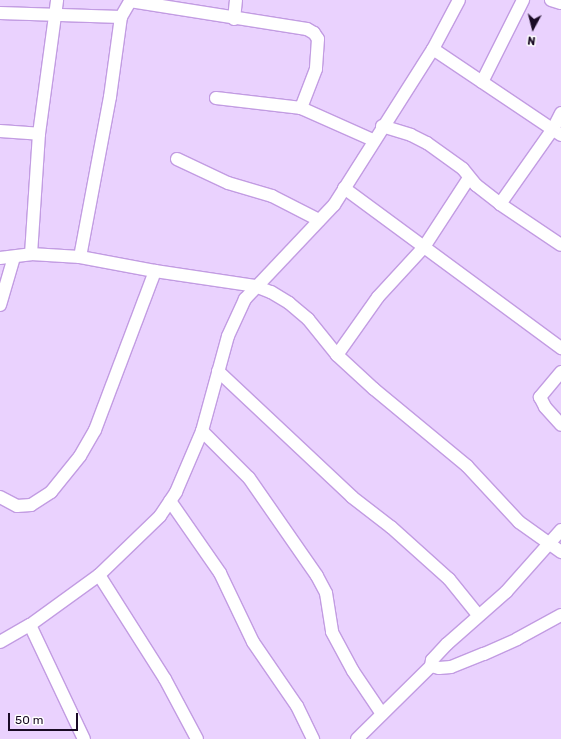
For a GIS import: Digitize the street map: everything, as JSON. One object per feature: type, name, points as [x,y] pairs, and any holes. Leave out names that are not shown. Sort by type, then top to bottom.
[{"type":"street","points":[[31,254],[39,134],[56,0]]},
{"type":"street","points":[[234,19],[236,0]]},
{"type":"street","points":[[0,642],[30,625],[99,575],[160,516],[170,501],[202,431],[228,336],[245,299],[255,286],[334,205],[373,140],[433,49],[459,0]]},
{"type":"street","points":[[482,82],[523,0]]},
{"type":"street","points":[[551,0],[561,3]]},
{"type":"street","points":[[80,257],[110,97],[122,17],[131,1],[234,19],[307,29],[314,33],[318,39],[316,69],[301,108]]},
{"type":"street","points":[[0,13],[122,17]]},
{"type":"street","points":[[433,49],[557,132]]},
{"type":"street","points":[[216,98],[301,108],[373,140]]},
{"type":"street","points":[[500,204],[557,132],[561,113]]},
{"type":"street","points":[[382,126],[411,134],[427,143],[463,169],[469,178],[500,204],[560,243]]},
{"type":"street","points":[[0,131],[39,134]]},
{"type":"street","points":[[178,159],[228,183],[272,196],[320,220]]},
{"type":"street","points":[[337,355],[378,297],[424,247],[469,178]]},
{"type":"street","points":[[344,188],[561,348]]},
{"type":"street","points":[[0,258],[31,254],[80,257],[155,271],[255,286],[289,303],[308,319],[337,355],[374,389],[467,466],[519,522],[561,552]]},
{"type":"street","points":[[0,305],[14,257]]},
{"type":"street","points":[[0,497],[17,506],[31,505],[51,492],[80,456],[95,430],[155,271]]},
{"type":"street","points":[[218,371],[352,497],[391,527],[449,579],[478,615]]},
{"type":"street","points":[[561,372],[540,397],[544,407],[561,425]]},
{"type":"street","points":[[202,431],[250,478],[317,576],[326,594],[332,632],[353,671],[382,714]]},
{"type":"street","points":[[170,501],[220,573],[253,642],[297,706],[313,739]]},
{"type":"street","points":[[357,739],[431,666],[432,660],[447,644],[478,615],[506,592],[561,530]]},
{"type":"street","points":[[99,575],[164,679],[197,739]]},
{"type":"street","points":[[431,666],[439,668],[464,662],[517,639],[561,615]]},
{"type":"street","points":[[30,625],[84,739]]}]
